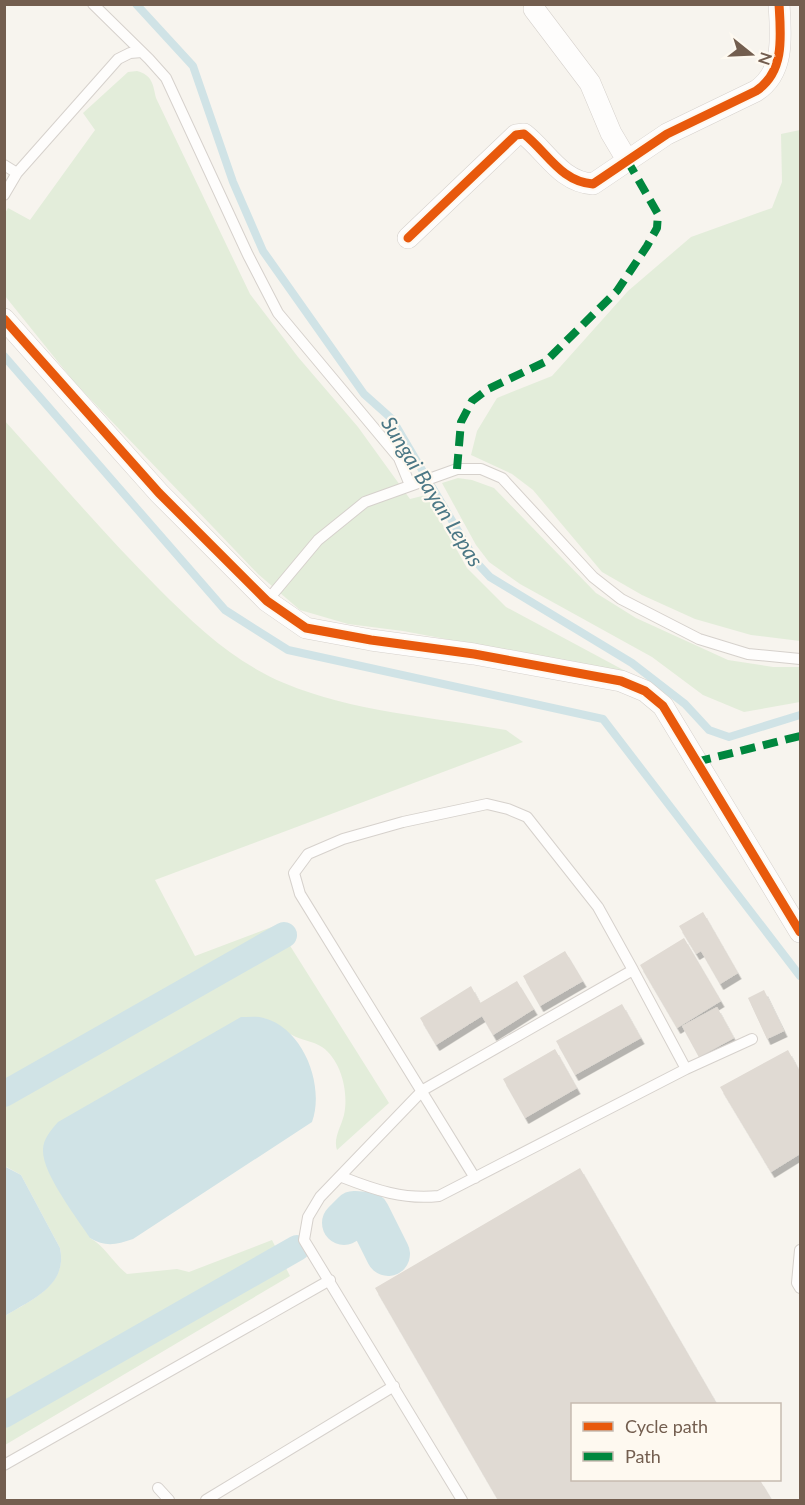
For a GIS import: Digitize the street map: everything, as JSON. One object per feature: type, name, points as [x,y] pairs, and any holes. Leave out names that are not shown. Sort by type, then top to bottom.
[{"type":"street","points":[[408,238],[516,135],[524,134],[529,138],[557,168],[581,183],[593,184],[667,134],[770,82],[782,40],[779,4]]},
{"type":"street","points":[[534,9],[590,83],[611,133],[627,160]]},
{"type":"street","points":[[4,319],[159,493],[267,601],[306,628],[370,640],[474,654],[621,681],[645,691],[663,706],[801,932]]},
{"type":"lane","points":[[93,4],[166,78],[248,255],[278,313],[399,458],[410,485]]},
{"type":"lane","points":[[4,195],[16,173],[118,59],[130,53],[142,52]]},
{"type":"lane","points":[[4,165],[16,173]]},
{"type":"lane","points":[[267,601],[318,540],[365,502],[457,469],[481,469],[502,478],[592,577],[621,599],[699,639],[748,654],[791,660],[801,659]]},
{"type":"lane","points":[[476,1178],[300,894],[294,873],[308,854],[343,839],[403,822],[487,804],[508,809],[527,818],[598,907],[686,1069]]},
{"type":"lane","points":[[462,1500],[304,1240],[308,1217],[320,1197],[342,1177],[423,1090],[633,970]]},
{"type":"lane","points":[[342,1177],[392,1195],[417,1198],[440,1196],[686,1069],[752,1040]]},
{"type":"lane","points":[[801,1250],[797,1283],[801,1288]]},
{"type":"lane","points":[[4,1465],[330,1280]]},
{"type":"lane","points":[[206,1500],[394,1386]]},
{"type":"lane","points":[[158,1488],[170,1500]]},
{"type":"green space","points":[[137,71],[146,75],[151,81],[156,98],[250,294],[298,357],[358,427],[410,499],[426,495],[467,568],[506,607],[629,673],[403,631],[348,624],[300,610],[258,574],[75,383],[5,296],[4,215],[8,208],[30,220],[95,130],[83,113],[128,72]]},
{"type":"green space","points":[[800,130],[800,641],[751,635],[695,619],[642,595],[602,572],[533,490],[512,474],[471,455],[477,431],[497,398],[552,376],[628,291],[691,237],[772,208],[782,182],[781,134]]},
{"type":"green space","points":[[4,420],[158,588],[216,642],[249,665],[284,683],[338,701],[506,730],[523,742],[155,880],[195,956],[277,925],[389,1103],[337,1150],[336,1141],[345,1106],[344,1087],[339,1068],[322,1047],[292,1035],[264,1018],[90,1238],[100,1245],[127,1274],[177,1269],[189,1272],[272,1240],[290,1276],[5,1445],[5,1316],[45,1290],[53,1282],[61,1261],[60,1248],[21,1175],[5,1166]]},
{"type":"green space","points":[[458,478],[472,480],[494,488],[596,593],[636,618],[728,660],[773,667],[800,667],[800,702],[744,712],[703,695],[652,657],[520,584],[489,562],[476,545],[442,483]]},
{"type":"shaded area","points":[[241,1017],[261,1017],[278,1024],[300,1046],[308,1061],[316,1092],[312,1122],[133,1239],[111,1244],[90,1238],[48,1171],[43,1150],[44,1142],[50,1131],[58,1122]]},
{"type":"shaded area","points":[[4,1166],[21,1175],[60,1248],[61,1261],[59,1272],[46,1290],[5,1316]]},
{"type":"building","points":[[703,912],[738,973],[720,984],[701,951],[696,954],[679,926]]},
{"type":"building","points":[[684,938],[721,1001],[677,1028],[640,965]]},
{"type":"building","points":[[565,951],[583,981],[540,1006],[523,976]]},
{"type":"building","points":[[517,981],[534,1009],[493,1035],[482,1016],[436,1045],[420,1018],[471,986],[480,1003]]},
{"type":"building","points":[[764,990],[784,1031],[767,1039],[748,998]]},
{"type":"building","points":[[622,1004],[641,1038],[575,1075],[556,1041]]},
{"type":"building","points":[[717,1007],[734,1038],[699,1057],[682,1026]]},
{"type":"building","points":[[555,1049],[577,1088],[525,1118],[503,1079]]},
{"type":"building","points":[[788,1050],[800,1072],[800,1154],[771,1172],[720,1087]]},
{"type":"building","points":[[580,1168],[716,1403],[571,1403],[571,1481],[761,1481],[772,1500],[498,1500],[375,1288]]},
{"type":"waterway","name":"Sungai Bayan Lepas","points":[[136,4],[193,66],[233,182],[263,251],[364,394],[392,419],[477,563],[490,577],[632,663],[685,704],[709,730],[729,737],[800,715]]},
{"type":"waterway","points":[[4,356],[225,610],[288,650],[603,719],[800,976]]},
{"type":"waterway","points":[[4,1094],[284,935]]},
{"type":"waterway","points":[[344,1223],[354,1213],[368,1214],[388,1254]]},
{"type":"waterway","points":[[4,1415],[297,1248]]},
{"type":"marked path","points":[[457,469],[461,422],[472,401],[488,389],[545,362],[617,291],[657,228],[658,214],[627,160]]},
{"type":"marked path","points":[[696,762],[800,736]]},
{"type":"cycle path","points":[[408,238],[516,135],[524,134],[555,165],[572,178],[593,184],[667,134],[756,91],[765,83],[777,64],[780,41],[779,4]]},
{"type":"cycle path","points":[[4,319],[159,493],[267,601],[306,628],[371,640],[474,654],[621,681],[645,691],[663,706],[800,932]]}]
